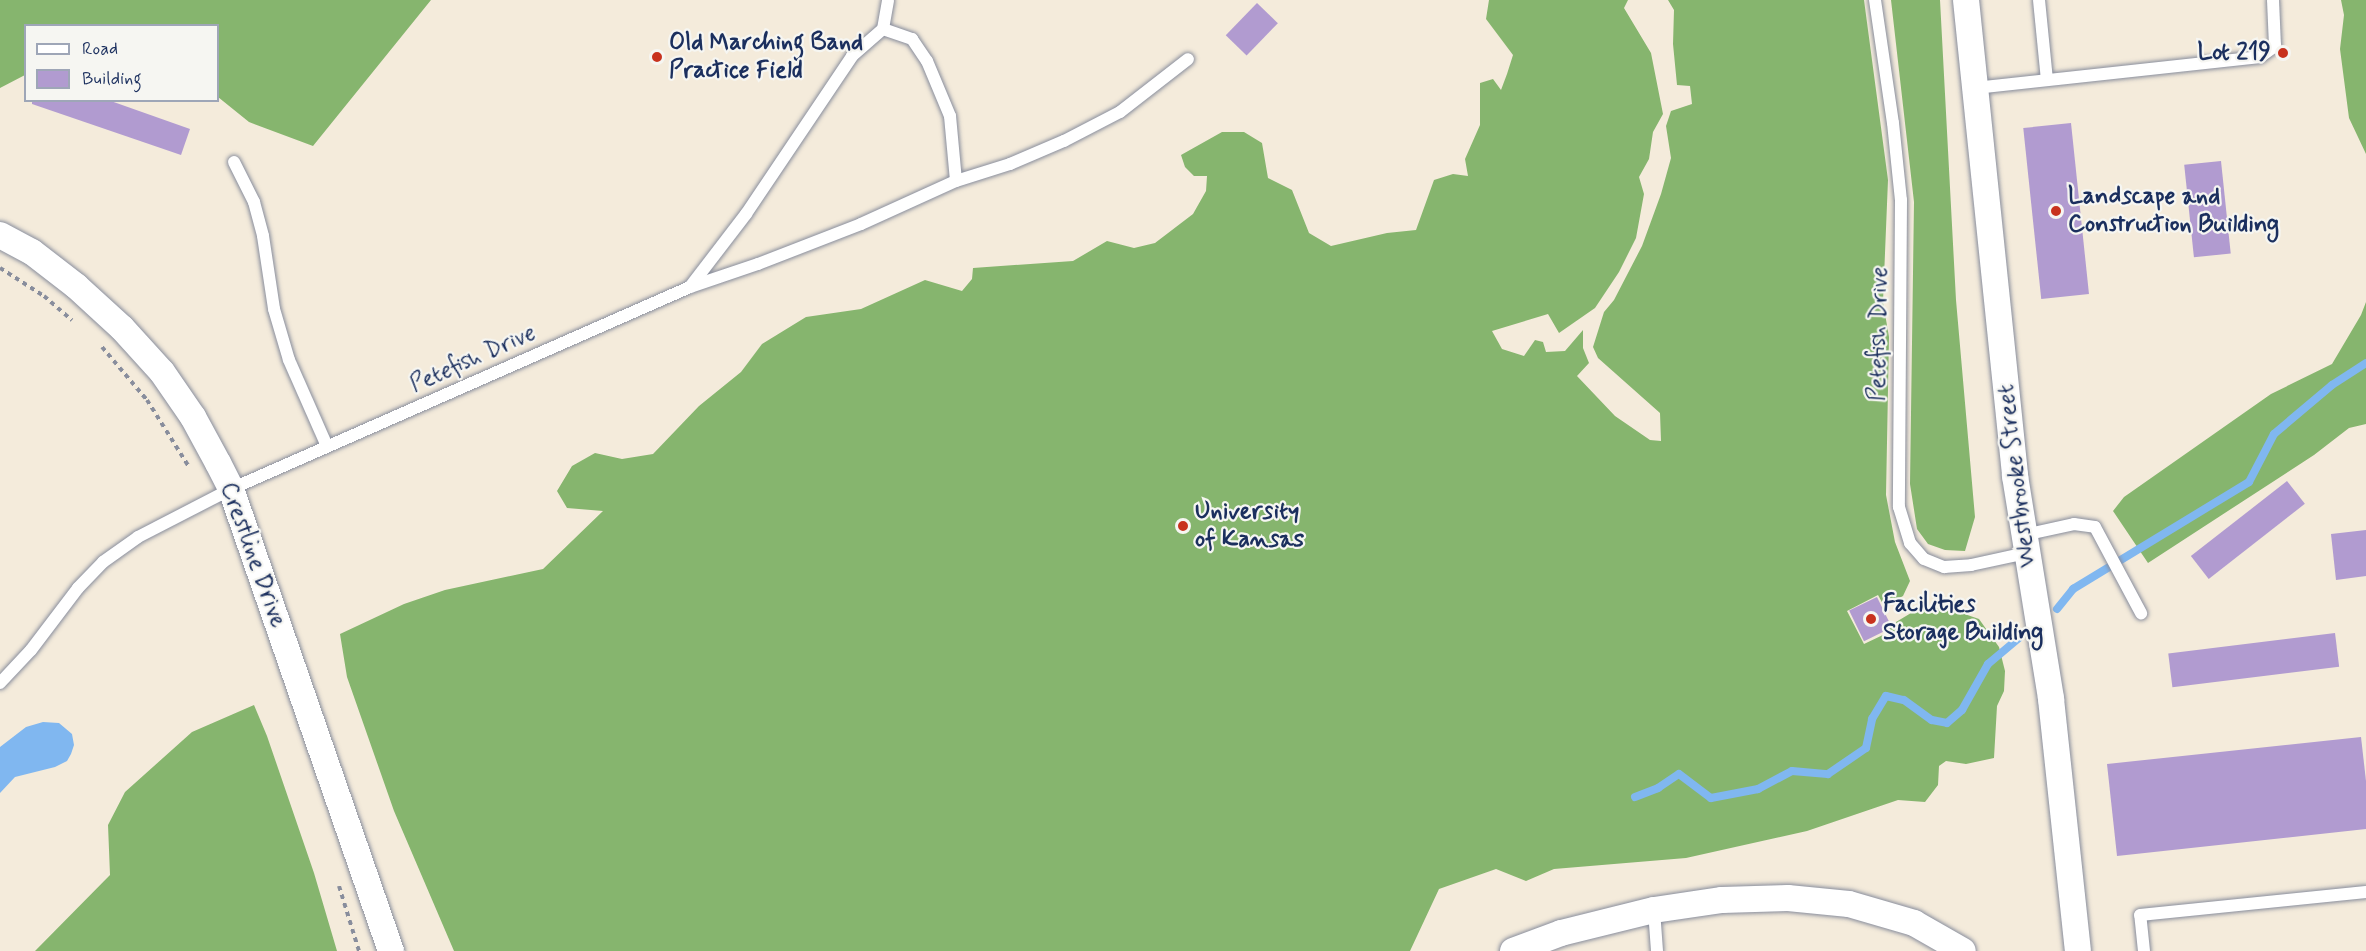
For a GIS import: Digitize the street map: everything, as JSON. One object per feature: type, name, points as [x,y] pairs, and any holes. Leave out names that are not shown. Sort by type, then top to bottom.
[{"type":"street","name":"Westbrooke Street","points":[[1966,0],[2025,544],[2051,699],[2078,951]]},
{"type":"street","name":"Crestline Drive","points":[[0,235],[32,252],[76,286],[122,328],[162,372],[193,417],[231,489],[391,951]]},
{"type":"street","points":[[1513,951],[1561,933],[1653,910],[1722,900],[1788,898],[1849,904],[1914,923],[1963,951]]},
{"type":"lane","points":[[888,0],[883,29],[912,39],[927,62],[950,116],[956,181]]},
{"type":"lane","name":"Petefish Drive","points":[[1875,0],[1893,123],[1901,200],[1899,507],[1910,543],[1924,559],[1944,567],[1971,565],[2074,524],[2095,527],[2141,613]]},
{"type":"lane","points":[[2039,0],[2047,80]]},
{"type":"lane","points":[[1975,88],[2260,57],[2276,46],[2273,0]]},
{"type":"lane","name":"Petefish Drive","points":[[0,683],[32,650],[78,588],[103,562],[138,537],[231,489],[690,287],[746,214],[852,56],[883,29]]},
{"type":"lane","points":[[690,287],[759,264],[956,181],[1010,164],[1064,141],[1120,112],[1188,59]]},
{"type":"lane","points":[[234,162],[254,202],[263,236],[274,309],[289,360],[327,446]]},
{"type":"lane","points":[[2144,951],[2140,915],[2366,892]]},
{"type":"lane","points":[[1653,910],[1657,951]]},
{"type":"path","points":[[0,268],[44,296],[79,326]]},
{"type":"path","points":[[96,340],[147,400],[190,469]]},
{"type":"green space","points":[[0,0],[431,0],[313,146],[249,122],[219,98],[219,24],[24,24],[24,76],[0,88]]},
{"type":"green space","points":[[1489,0],[1628,0],[1624,8],[1651,53],[1663,114],[1653,132],[1649,159],[1639,177],[1644,194],[1636,238],[1619,272],[1595,308],[1559,333],[1548,314],[1492,331],[1502,349],[1524,356],[1535,340],[1543,342],[1546,352],[1565,351],[1583,330],[1583,348],[1589,363],[1577,376],[1615,416],[1650,440],[1661,441],[1660,413],[1598,358],[1593,347],[1604,312],[1614,300],[1642,246],[1661,194],[1671,158],[1666,126],[1671,111],[1692,104],[1690,86],[1677,85],[1673,44],[1674,10],[1668,0],[1864,0],[1888,180],[1883,302],[1889,337],[1886,495],[1895,542],[1910,581],[1903,596],[1884,606],[1878,595],[1847,611],[1864,644],[1885,634],[1896,622],[1921,607],[1950,609],[1979,619],[1999,647],[2005,671],[2004,691],[1997,706],[1994,758],[1966,764],[1946,761],[1939,766],[1938,785],[1925,802],[1898,800],[1807,831],[1686,858],[1554,869],[1526,881],[1496,869],[1439,889],[1410,951],[454,951],[394,811],[347,677],[340,634],[404,604],[445,590],[543,569],[603,511],[567,508],[557,491],[572,466],[595,453],[622,459],[653,454],[699,406],[741,372],[762,344],[806,317],[861,309],[925,280],[962,291],[972,279],[973,268],[1073,261],[1107,241],[1134,248],[1155,243],[1193,214],[1206,191],[1207,176],[1194,176],[1185,167],[1181,155],[1222,132],[1244,132],[1262,143],[1268,178],[1292,190],[1309,233],[1331,246],[1387,233],[1416,230],[1434,180],[1453,174],[1468,176],[1465,159],[1480,125],[1480,83],[1493,79],[1501,90],[1507,74],[1513,55],[1486,19]]},
{"type":"green space","points":[[1891,0],[1940,0],[1956,300],[1975,517],[1965,551],[1945,550],[1928,544],[1917,529],[1910,484],[1914,202]]},
{"type":"green space","points":[[2341,0],[2366,0],[2366,154],[2349,118],[2340,49],[2344,15]]},
{"type":"green space","points":[[2366,302],[2366,424],[2349,428],[2314,455],[2148,563],[2113,511],[2124,497],[2271,394],[2332,364],[2361,315]]},
{"type":"green space","points":[[254,705],[267,736],[314,873],[337,951],[35,951],[110,875],[108,825],[125,792],[192,732]]},
{"type":"water","points":[[43,722],[59,723],[72,734],[74,745],[67,761],[55,767],[15,777],[0,793],[0,747],[26,727]]},
{"type":"building","points":[[1257,3],[1278,23],[1247,56],[1226,35]]},
{"type":"building","points":[[32,102],[114,102],[190,129],[181,155],[32,104]]},
{"type":"building","name":"Landscape and Construction Building","points":[[2071,123],[2089,294],[2041,299],[2023,128]]},
{"type":"building","name":"Landscape and Construction Building","points":[[2221,161],[2231,253],[2194,257],[2184,165]]},
{"type":"building","points":[[2287,481],[2305,504],[2209,579],[2191,556]]},
{"type":"building","points":[[2366,530],[2366,576],[2336,580],[2331,534]]},
{"type":"building","name":"Facilities Storage Building","points":[[1877,597],[1892,628],[1864,641],[1849,611]]},
{"type":"building","points":[[2335,633],[2339,667],[2172,687],[2168,653]]},
{"type":"building","points":[[2361,737],[2366,781],[2366,829],[2117,856],[2107,764]]},
{"type":"waterway","points":[[2057,609],[2073,589],[2249,482],[2274,434],[2332,385],[2366,363]]},
{"type":"waterway","points":[[1635,797],[1658,788],[1679,774],[1711,798],[1758,789],[1792,771],[1828,774],[1866,748],[1872,719],[1886,696],[1904,700],[1932,720],[1947,723],[1962,710],[1988,664],[2019,638]]},
{"type":"place","name":"Lot 219","points":[[2283,53]]},
{"type":"place","name":"Old Marching Band Practice Field","points":[[657,57]]},
{"type":"place","name":"Landscape and Construction Building","points":[[2056,211]]},
{"type":"place","name":"University of Kansas","points":[[1183,526]]},
{"type":"place","name":"Facilities Storage Building","points":[[1871,619]]}]
